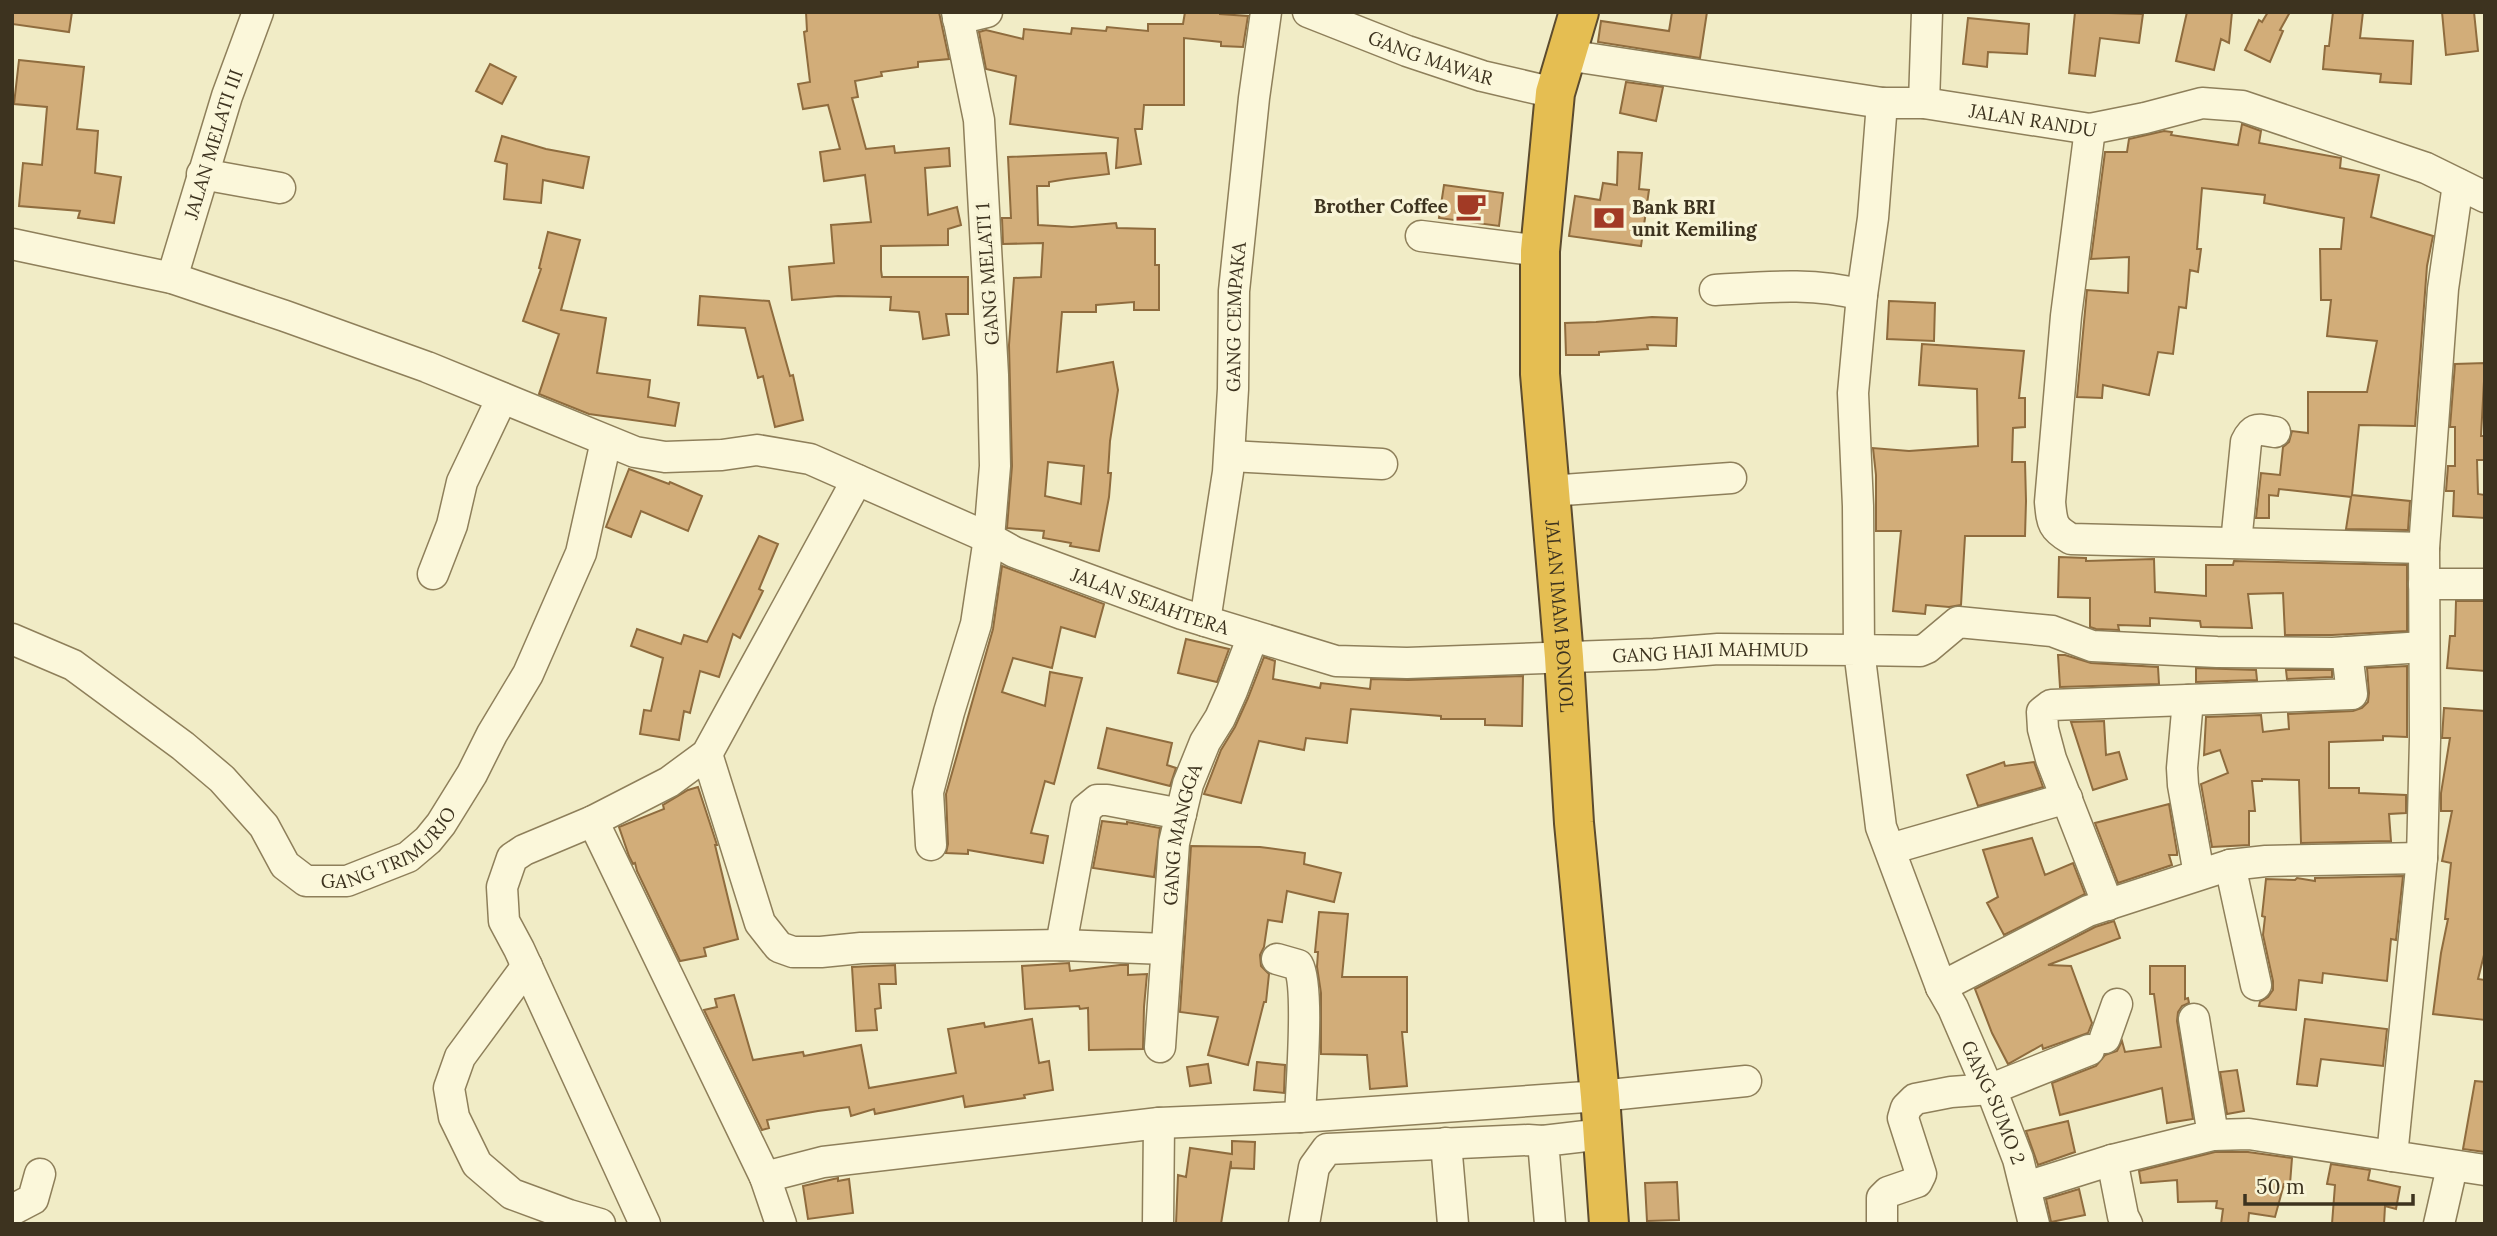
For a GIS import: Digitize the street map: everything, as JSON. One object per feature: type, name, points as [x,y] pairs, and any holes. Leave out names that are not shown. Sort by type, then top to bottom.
[{"type":"highway","name":"JALAN IMAM BONJOL","points":[[1579,12],[1555,93],[1540,251],[1540,374],[1564,657],[1574,823],[1600,1096],[1609,1224]]},
{"type":"street","name":"JALAN MELATI III","points":[[172,278],[226,96],[258,12]]},
{"type":"street","name":"GANG CEMPAKA","points":[[1205,621],[1230,456],[1234,291],[1254,98],[1266,12]]},
{"type":"street","points":[[1924,103],[1927,12]]},
{"type":"street","name":"GANG MAWAR","points":[[1315,13],[1407,51],[1482,76],[1555,93]]},
{"type":"street","name":"GANG MELATI 1","points":[[931,845],[928,792],[975,624],[989,538],[995,466],[979,120],[967,14]]},
{"type":"street","name":"JALAN RANDU","points":[[1566,55],[1882,103],[1924,103],[2090,129],[2202,103],[2242,106],[2426,168],[2485,197]]},
{"type":"street","name":"GANG SUMO 2","points":[[1882,103],[1873,218],[1862,295],[1853,393],[1859,650],[1878,810],[1941,987],[1985,1082],[1991,1089],[2018,1159],[2034,1224]]},
{"type":"street","points":[[2090,129],[2066,316],[2050,502],[2052,522],[2060,533],[2071,539],[2424,548]]},
{"type":"street","points":[[202,174],[280,188]]},
{"type":"street","points":[[2392,1156],[2422,858],[2425,739],[2424,548],[2443,289],[2458,184]]},
{"type":"street","points":[[1421,236],[1540,251]]},
{"type":"street","name":"JALAN SEJAHTERA","points":[[12,244],[172,278],[401,358],[635,452],[665,457],[722,455],[757,450],[810,459],[989,538],[1014,552],[1205,621],[1336,661],[1407,663],[1564,657]]},
{"type":"street","points":[[1716,290],[1794,286],[1836,288],[1862,295]]},
{"type":"street","points":[[433,574],[452,525],[462,482],[502,398]]},
{"type":"street","points":[[2236,543],[2246,442],[2250,432],[2255,429],[2275,432]]},
{"type":"street","name":"GANG TRIMURJO","points":[[12,639],[73,665],[183,746],[222,779],[264,826],[285,865],[306,881],[347,881],[408,857],[428,840],[472,774],[528,674],[581,553],[606,441]]},
{"type":"street","points":[[1230,456],[1382,464]]},
{"type":"street","points":[[1549,491],[1731,478]]},
{"type":"street","points":[[645,1224],[504,921],[502,887],[512,858],[524,850],[593,821],[669,782],[708,754],[857,480]]},
{"type":"street","points":[[2424,584],[2485,584]]},
{"type":"street","name":"GANG HAJI MAHMUD","points":[[1564,657],[1718,649],[1920,651],[1958,622],[2052,631],[2092,646],[2217,652],[2347,652],[2423,647]]},
{"type":"street","name":"GANG MANGGA","points":[[1160,1047],[1174,843],[1188,785],[1205,742],[1220,718],[1253,636]]},
{"type":"street","points":[[2108,905],[2051,759],[2043,729],[2042,712],[2051,705],[2352,694],[2347,652]]},
{"type":"street","points":[[2188,700],[2183,785],[2199,874]]},
{"type":"street","points":[[708,754],[760,923],[779,947],[793,952],[862,948],[1061,945],[1166,948]]},
{"type":"street","points":[[1890,849],[2067,798]]},
{"type":"street","points":[[1061,945],[1086,808],[1097,800],[1107,800],[1181,814]]},
{"type":"street","points":[[593,821],[765,1177],[781,1224]]},
{"type":"street","points":[[1941,987],[2088,911],[2230,865],[2266,861],[2422,858]]},
{"type":"street","points":[[2230,865],[2256,985]]},
{"type":"street","points":[[1277,959],[1298,965],[1301,970],[1304,992],[1300,1117]]},
{"type":"street","points":[[527,966],[460,1057],[449,1088],[454,1117],[477,1164],[512,1194],[600,1224]]},
{"type":"street","points":[[1882,1224],[1882,1198],[1888,1192],[1916,1182],[1921,1174],[1903,1118],[1906,1108],[1916,1100],[1951,1092],[1991,1089],[2097,1044],[2117,1003]]},
{"type":"street","points":[[2193,1019],[2213,1135]]},
{"type":"street","points":[[765,1177],[823,1162],[1159,1123],[1300,1117],[1600,1096],[1746,1081]]},
{"type":"street","points":[[1158,1224],[1159,1123]]},
{"type":"street","points":[[1304,1224],[1314,1167],[1327,1149],[1528,1140],[1544,1142],[1603,1134]]},
{"type":"street","points":[[2026,1187],[2112,1160],[2213,1135],[2249,1134],[2485,1170]]},
{"type":"street","points":[[1544,1142],[1550,1224]]},
{"type":"street","points":[[1446,1143],[1453,1224]]},
{"type":"street","points":[[2112,1160],[2127,1224]]},
{"type":"street","points":[[2439,1224],[2452,1167]]},
{"type":"street","points":[[12,1210],[33,1199],[40,1174]]},
{"type":"building","points":[[12,12],[72,12],[69,32],[12,24]]},
{"type":"building","points":[[806,12],[939,12],[949,59],[918,62],[918,67],[881,72],[882,76],[855,81],[858,97],[852,98],[866,149],[894,146],[895,153],[949,148],[950,166],[925,168],[928,215],[957,207],[961,225],[948,229],[948,245],[881,246],[881,270],[882,277],[968,277],[968,314],[946,314],[949,335],[923,339],[919,312],[890,310],[891,297],[838,296],[792,300],[789,267],[834,263],[831,225],[871,222],[865,175],[824,181],[820,152],[840,149],[828,105],[803,109],[798,84],[810,82],[804,32],[807,31]]},
{"type":"building","points":[[1185,12],[1220,12],[1248,16],[1243,47],[1221,46],[1221,42],[1184,38],[1184,105],[1144,105],[1142,129],[1135,129],[1141,164],[1116,168],[1118,138],[1010,124],[1016,76],[986,69],[979,32],[986,30],[1023,39],[1024,29],[1071,34],[1072,28],[1106,31],[1107,27],[1148,31],[1148,24],[1183,24]]},
{"type":"building","points":[[1672,12],[1707,12],[1700,58],[1598,42],[1601,21],[1669,31]]},
{"type":"building","points":[[2075,12],[2143,14],[2139,43],[2100,38],[2095,76],[2069,73]]},
{"type":"building","points":[[2187,12],[2232,12],[2229,43],[2221,39],[2214,70],[2176,61]]},
{"type":"building","points":[[2268,12],[2290,12],[2280,30],[2283,31],[2270,62],[2245,50],[2259,20],[2262,22]]},
{"type":"building","points":[[2333,12],[2363,12],[2360,38],[2413,41],[2411,84],[2380,82],[2381,74],[2323,69]]},
{"type":"building","points":[[2442,12],[2474,12],[2478,51],[2446,55]]},
{"type":"building","points":[[1968,18],[2029,24],[2027,54],[1988,52],[1987,67],[1963,64]]},
{"type":"building","points":[[19,60],[84,67],[77,129],[98,131],[95,173],[121,177],[114,223],[78,218],[80,211],[19,206],[23,163],[42,165],[47,107],[14,104]]},
{"type":"building","points":[[490,64],[516,77],[502,104],[476,91]]},
{"type":"building","points":[[1626,82],[1663,87],[1656,121],[1620,113]]},
{"type":"building","points":[[2242,124],[2261,131],[2259,143],[2341,158],[2340,168],[2379,175],[2371,217],[2433,236],[2427,266],[2415,426],[2359,425],[2352,495],[2410,501],[2408,530],[2346,529],[2351,497],[2279,489],[2278,496],[2269,495],[2269,518],[2256,518],[2261,473],[2280,475],[2283,447],[2289,442],[2292,431],[2308,433],[2308,392],[2367,392],[2377,341],[2327,336],[2331,300],[2321,300],[2320,249],[2341,249],[2344,218],[2264,203],[2265,195],[2202,188],[2198,272],[2190,270],[2186,308],[2179,307],[2173,354],[2158,352],[2149,395],[2103,385],[2102,398],[2077,397],[2087,290],[2128,293],[2129,257],[2091,259],[2105,152],[2127,152],[2129,139],[2164,131],[2172,132],[2171,135],[2238,145]]},
{"type":"building","points":[[502,136],[546,149],[589,157],[583,188],[543,180],[541,203],[504,199],[507,164],[495,161]]},
{"type":"building","name":"Bank BRI unit Kemiling","points":[[1618,152],[1642,153],[1639,189],[1649,190],[1641,246],[1569,236],[1575,196],[1600,200],[1603,183],[1617,185]]},
{"type":"building","points":[[1106,153],[1109,174],[1037,186],[1038,225],[1072,227],[1116,223],[1117,228],[1155,229],[1155,265],[1159,265],[1159,310],[1134,310],[1134,302],[1096,305],[1096,312],[1062,312],[1057,372],[1113,362],[1118,390],[1110,441],[1109,497],[1099,551],[1043,538],[1044,531],[1007,528],[1012,466],[1009,345],[1014,278],[1041,277],[1043,243],[1003,244],[1002,218],[1011,218],[1008,157]],"holes":[[[1048,462],[1084,466],[1081,504],[1045,496]]]},
{"type":"building","name":"Brother Coffee","points":[[1444,185],[1503,193],[1499,226],[1439,218]]},
{"type":"building","points":[[548,232],[580,240],[561,310],[606,318],[597,373],[650,380],[648,397],[679,403],[675,426],[589,414],[539,394],[559,334],[523,321],[541,269],[539,268]]},
{"type":"building","points":[[700,296],[769,301],[790,376],[793,375],[803,420],[775,427],[763,376],[758,378],[745,328],[698,325]]},
{"type":"building","points":[[1889,301],[1935,303],[1934,341],[1887,339]]},
{"type":"building","points":[[1652,317],[1677,318],[1676,346],[1647,345],[1648,349],[1599,352],[1599,355],[1566,355],[1565,323]]},
{"type":"building","points":[[1922,344],[2024,351],[2019,398],[2025,398],[2025,427],[2013,428],[2012,462],[2025,462],[2025,536],[1965,536],[1961,605],[1926,605],[1925,614],[1893,611],[1901,531],[1876,531],[1873,448],[1909,451],[1978,446],[1977,389],[1919,385]]},
{"type":"building","points":[[2485,363],[2481,436],[2485,436],[2485,460],[2477,460],[2478,494],[2485,495],[2485,518],[2453,516],[2454,491],[2446,491],[2448,466],[2455,466],[2455,427],[2450,427],[2455,364]]},
{"type":"building","points":[[629,469],[702,496],[688,531],[641,511],[631,537],[606,527]]},
{"type":"building","points":[[759,536],[778,544],[759,589],[763,591],[740,638],[733,634],[719,677],[700,671],[690,713],[684,711],[679,740],[640,734],[644,710],[651,711],[663,658],[631,646],[637,629],[681,644],[684,635],[707,642]]},
{"type":"building","points":[[2059,557],[2086,558],[2086,561],[2154,559],[2155,592],[2206,596],[2206,565],[2233,565],[2234,561],[2407,565],[2407,631],[2285,635],[2283,593],[2248,594],[2252,628],[2201,627],[2200,621],[2150,618],[2150,626],[2118,625],[2119,630],[2096,629],[2090,627],[2090,598],[2058,597]]},
{"type":"building","points":[[1002,566],[1104,604],[1095,637],[1061,627],[1052,668],[1013,658],[1002,692],[1045,706],[1050,672],[1082,678],[1054,784],[1045,781],[1031,833],[1048,836],[1043,863],[968,850],[968,854],[946,853],[946,794],[993,629]]},
{"type":"building","points":[[2456,601],[2485,601],[2485,671],[2447,668],[2450,636],[2455,636]]},
{"type":"building","points":[[1186,639],[1229,649],[1217,682],[1178,673]]},
{"type":"building","points":[[2058,655],[2091,663],[2158,667],[2159,684],[2060,687]]},
{"type":"building","points":[[1264,657],[1275,661],[1273,679],[1320,688],[1321,683],[1370,689],[1371,679],[1523,676],[1522,726],[1485,725],[1485,719],[1441,719],[1441,716],[1351,709],[1347,743],[1306,738],[1304,750],[1259,741],[1241,803],[1204,794]]},
{"type":"building","points":[[2407,666],[2407,737],[2383,736],[2383,740],[2329,742],[2329,788],[2359,788],[2359,793],[2406,795],[2406,813],[2389,814],[2391,841],[2301,843],[2299,780],[2262,779],[2252,781],[2255,811],[2249,811],[2249,845],[2212,847],[2201,784],[2228,773],[2220,750],[2204,755],[2206,717],[2261,715],[2263,732],[2289,729],[2288,714],[2353,711],[2362,708],[2368,702],[2367,668]]},
{"type":"building","points":[[2196,668],[2256,670],[2257,680],[2196,682]]},
{"type":"building","points":[[2286,670],[2332,670],[2332,677],[2287,679]]},
{"type":"building","points":[[2444,708],[2485,711],[2485,951],[2478,979],[2485,980],[2485,1020],[2433,1014],[2448,919],[2445,919],[2451,863],[2442,861],[2452,811],[2441,811],[2441,793],[2450,738],[2442,738]]},
{"type":"building","points":[[2104,721],[2106,755],[2119,752],[2127,779],[2093,790],[2071,722]]},
{"type":"building","points":[[1107,728],[1172,743],[1167,765],[1176,768],[1170,786],[1098,768]]},
{"type":"building","points":[[2004,762],[2005,766],[2034,762],[2043,787],[1978,806],[1967,775]]},
{"type":"building","points":[[698,787],[717,845],[738,939],[704,948],[706,956],[680,961],[635,863],[633,864],[629,856],[619,827],[664,809],[663,805]]},
{"type":"building","points":[[2169,804],[2177,852],[2177,855],[2169,855],[2172,865],[2118,883],[2095,823]]},
{"type":"building","points":[[1102,821],[1160,828],[1154,877],[1093,868]]},
{"type":"building","points":[[2032,838],[2045,875],[2073,863],[2085,894],[2004,935],[1987,903],[1998,897],[1983,850]]},
{"type":"building","points":[[1191,846],[1260,847],[1305,853],[1304,864],[1341,873],[1334,902],[1287,891],[1282,922],[1268,920],[1264,947],[1260,955],[1261,966],[1269,974],[1266,1002],[1248,1065],[1208,1055],[1218,1017],[1180,1012]]},
{"type":"building","points":[[2403,876],[2396,940],[2391,939],[2387,981],[2323,973],[2322,983],[2299,980],[2296,1010],[2259,1006],[2273,990],[2263,935],[2266,879],[2297,878],[2315,881],[2315,878]]},
{"type":"building","points":[[1319,912],[1348,914],[1342,977],[1407,977],[1407,1032],[1402,1032],[1407,1086],[1370,1089],[1367,1055],[1321,1054],[1321,993],[1318,952],[1315,952]]},
{"type":"building","points":[[2114,921],[2120,938],[2048,965],[2071,966],[2092,1023],[2088,1033],[2043,1049],[2042,1045],[2008,1064],[1992,1033],[1975,989],[2095,927]]},
{"type":"building","points":[[1069,963],[1070,971],[1128,965],[1128,975],[1147,974],[1143,1049],[1089,1050],[1088,1008],[1080,1009],[1079,1006],[1025,1009],[1022,966]]},
{"type":"building","points":[[895,965],[896,984],[879,984],[881,1008],[875,1009],[877,1030],[856,1031],[852,967]]},
{"type":"building","points":[[2150,966],[2185,966],[2185,999],[2188,998],[2189,1003],[2182,1006],[2178,1012],[2177,1021],[2193,1119],[2167,1123],[2162,1088],[2060,1115],[2052,1083],[2096,1066],[2105,1055],[2117,1051],[2122,1041],[2125,1052],[2161,1047],[2154,994],[2150,994]]},
{"type":"building","points":[[734,995],[753,1060],[803,1052],[804,1056],[861,1045],[869,1088],[956,1073],[948,1029],[984,1023],[985,1027],[1032,1019],[1039,1063],[1049,1061],[1053,1090],[1024,1095],[1025,1098],[965,1107],[963,1096],[875,1114],[874,1109],[851,1116],[849,1107],[818,1111],[767,1120],[769,1128],[762,1130],[704,1010],[717,1007],[715,999]]},
{"type":"building","points":[[2305,1019],[2387,1029],[2383,1066],[2321,1059],[2317,1086],[2297,1084]]},
{"type":"building","points":[[1257,1062],[1285,1065],[1284,1093],[1254,1090]]},
{"type":"building","points":[[1208,1064],[1211,1083],[1190,1086],[1187,1067]]},
{"type":"building","points":[[2237,1070],[2244,1111],[2227,1114],[2220,1072]]},
{"type":"building","points":[[2475,1081],[2485,1082],[2485,1152],[2463,1149]]},
{"type":"building","points":[[2068,1121],[2075,1152],[2038,1165],[2026,1131]]},
{"type":"building","points":[[1232,1141],[1255,1142],[1254,1169],[1231,1168],[1231,1161],[1221,1224],[1176,1224],[1178,1175],[1186,1177],[1190,1148],[1232,1154]]},
{"type":"building","points":[[2215,1152],[2248,1152],[2292,1158],[2290,1184],[2284,1184],[2275,1217],[2249,1213],[2248,1224],[2221,1224],[2223,1209],[2216,1208],[2217,1201],[2178,1202],[2177,1180],[2141,1183],[2139,1171]]},
{"type":"building","points":[[2331,1164],[2370,1170],[2368,1180],[2400,1187],[2396,1209],[2385,1206],[2384,1224],[2332,1224],[2335,1185],[2327,1184]]},
{"type":"building","points":[[838,1178],[838,1181],[849,1179],[853,1213],[808,1219],[803,1186]]},
{"type":"building","points":[[1677,1182],[1679,1220],[1647,1221],[1645,1183]]},
{"type":"building","points":[[2079,1189],[2085,1215],[2051,1222],[2046,1199]]},
{"type":"place","name":"Brother Coffee","points":[[1471,206]]},
{"type":"place","name":"Bank BRI unit Kemiling","points":[[1609,218]]}]
